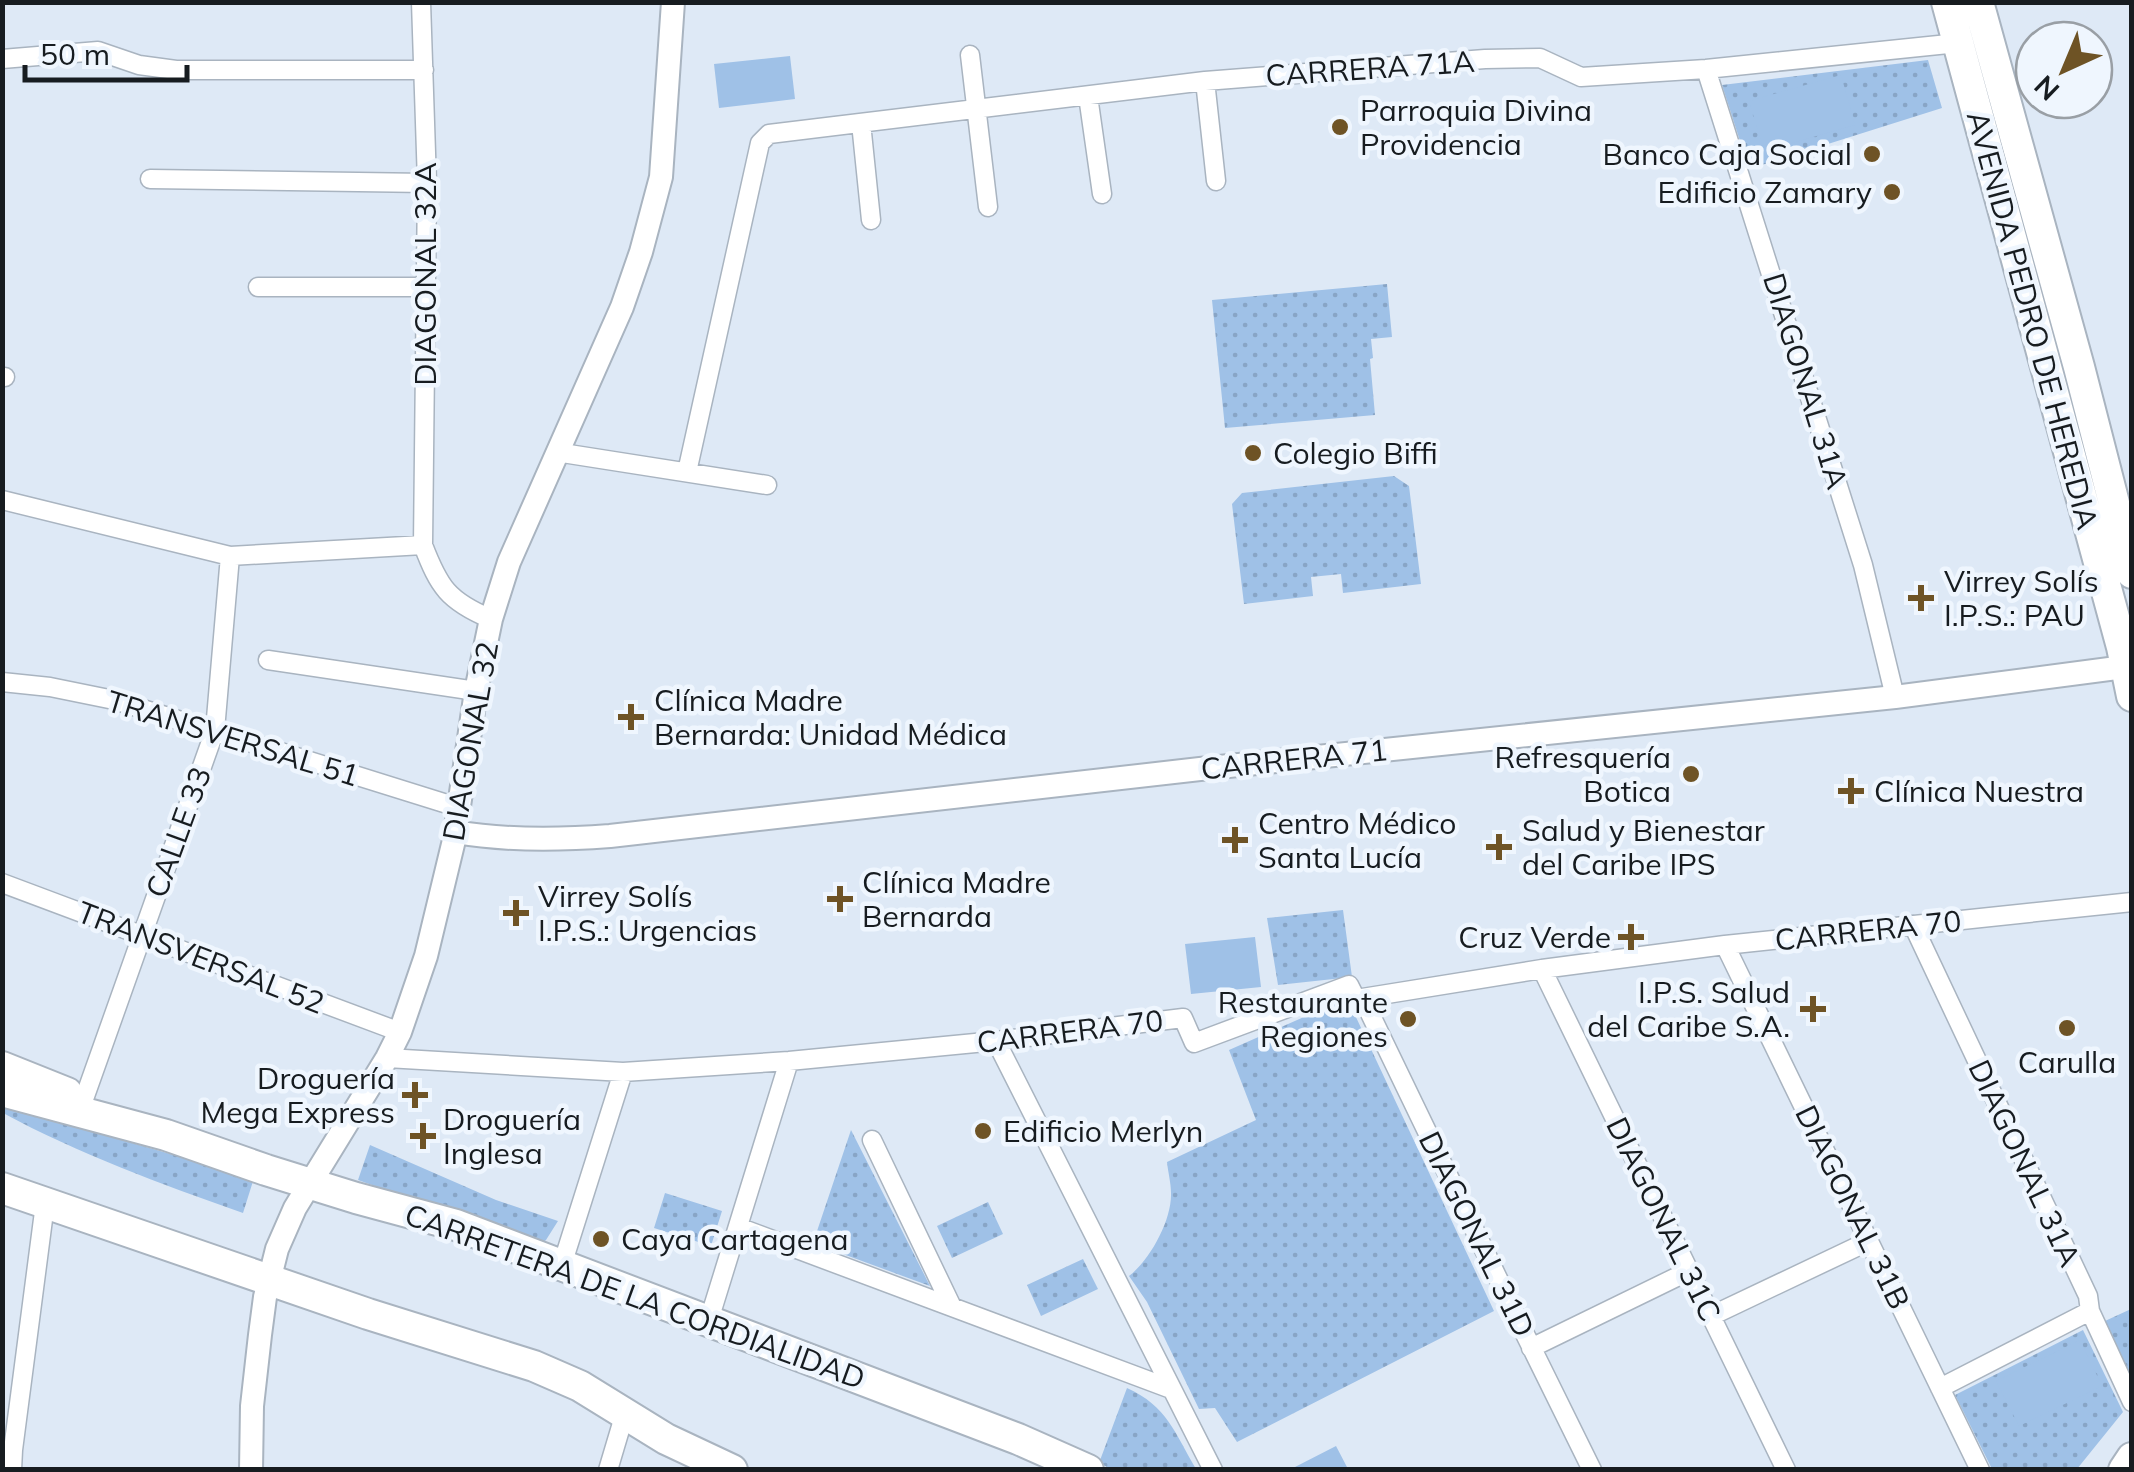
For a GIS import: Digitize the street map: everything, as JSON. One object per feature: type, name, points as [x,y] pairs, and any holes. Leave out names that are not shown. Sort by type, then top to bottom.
[{"type":"highway","name":"AVENIDA PEDRO DE HEREDIA","points":[[1947,2],[2130,682]]},
{"type":"highway","name":"AVENIDA PEDRO DE HEREDIA","points":[[1978,2],[2132,573]]},
{"type":"highway","points":[[2,1067],[166,1135]]},
{"type":"highway","name":"CARRETERA DE LA CORDIALIDAD","points":[[2,1091],[166,1135],[309,1183],[456,1225],[1000,1432],[1088,1470]]},
{"type":"highway","points":[[2,1188],[368,1314],[534,1366],[580,1386],[666,1439],[732,1470]]},
{"type":"highway","points":[[2124,1470],[2132,1458]]},
{"type":"street","name":"DIAGONAL 32A","points":[[421,2],[426,183],[423,545]]},
{"type":"street","name":"DIAGONAL 32","points":[[251,1470],[252,1406],[268,1280],[284,1232],[309,1183],[400,1032],[426,956],[456,832],[476,690],[491,620],[509,562],[622,307],[641,252],[661,177],[673,2]]},
{"type":"street","name":"CARRERA 71A","points":[[687,472],[760,143],[769,134],[1205,81],[1486,59],[1540,58],[1581,77],[1706,69],[1958,43]]},
{"type":"street","points":[[2,59],[98,51],[138,65],[176,70],[424,70]]},
{"type":"street","points":[[970,55],[988,207]]},
{"type":"street","name":"DIAGONAL 31A","points":[[1706,69],[1858,549],[1895,697]]},
{"type":"street","points":[[1205,81],[1216,180]]},
{"type":"street","points":[[1088,96],[1102,194]]},
{"type":"street","points":[[861,124],[871,220]]},
{"type":"street","points":[[150,179],[426,183]]},
{"type":"street","points":[[258,287],[425,286]]},
{"type":"street","points":[[556,452],[768,485]]},
{"type":"street","points":[[2,500],[230,556],[423,545],[436,578],[450,596],[491,620]]},
{"type":"street","name":"CALLE 33","points":[[84,1099],[215,730],[230,556]]},
{"type":"street","points":[[268,660],[476,690]]},
{"type":"street","name":"TRANSVERSAL 51","points":[[2,682],[114,700],[460,808]]},
{"type":"street","name":"CARRERA 71","points":[[456,832],[556,840],[610,836],[1200,769],[1895,697],[2130,682]]},
{"type":"street","name":"TRANSVERSAL 52","points":[[2,883],[400,1032]]},
{"type":"street","name":"CARRERA 70","points":[[387,1058],[623,1072],[790,1061],[1183,1018],[1194,1043],[1350,985],[1356,1000],[1542,969],[1725,945],[2132,902]]},
{"type":"street","name":"DIAGONAL 31A","points":[[1913,925],[2088,1296],[2090,1311],[2132,1402]]},
{"type":"street","name":"DIAGONAL 31B","points":[[1725,945],[1980,1470]]},
{"type":"street","name":"DIAGONAL 31C","points":[[1542,969],[1786,1470]]},
{"type":"street","name":"DIAGONAL 31D","points":[[1363,998],[1592,1470]]},
{"type":"street","points":[[996,1040],[1212,1470]]},
{"type":"street","points":[[709,1320],[790,1061]]},
{"type":"street","points":[[562,1265],[623,1072]]},
{"type":"street","points":[[872,1140],[952,1308]]},
{"type":"street","points":[[12,1470],[46,1204]]},
{"type":"street","points":[[738,1226],[1172,1389]]},
{"type":"street","points":[[1711,1316],[1869,1241]]},
{"type":"street","points":[[1531,1348],[1690,1271]]},
{"type":"street","points":[[1940,1388],[2090,1311]]},
{"type":"street","points":[[608,1470],[625,1413]]},
{"type":"shaded area","points":[[790,56],[795,99],[719,108],[714,64]]},
{"type":"shaded area","points":[[1928,60],[1942,108],[1749,169],[1722,85]]},
{"type":"shaded area","points":[[1841,75],[1855,125],[1764,151],[1749,101]]},
{"type":"shaded area","points":[[1387,284],[1392,337],[1371,339],[1375,415],[1225,428],[1212,300]]},
{"type":"shaded area","points":[[1394,476],[1409,486],[1421,584],[1343,593],[1341,574],[1311,577],[1313,596],[1244,604],[1232,504],[1242,493]]},
{"type":"shaded area","points":[[1343,910],[1352,977],[1278,985],[1267,918]]},
{"type":"shaded area","points":[[1255,937],[1261,987],[1191,994],[1185,944]]},
{"type":"shaded area","points":[[1347,998],[1494,1311],[1237,1442],[1215,1408],[1199,1409],[1147,1302],[1129,1276],[1152,1250],[1168,1215],[1171,1193],[1167,1162],[1256,1120],[1229,1050]]},
{"type":"shaded area","points":[[3,1103],[254,1178],[243,1213],[61,1142],[3,1113]]},
{"type":"shaded area","points":[[851,1130],[930,1286],[813,1243]]},
{"type":"shaded area","points":[[370,1145],[496,1200],[558,1221],[540,1245],[358,1180]]},
{"type":"shaded area","points":[[665,1193],[722,1211],[711,1246],[654,1228]]},
{"type":"shaded area","points":[[988,1202],[1003,1234],[952,1258],[937,1226]]},
{"type":"shaded area","points":[[1083,1259],[1098,1289],[1041,1316],[1027,1285]]},
{"type":"shaded area","points":[[2131,1309],[2131,1378],[2105,1321]]},
{"type":"shaded area","points":[[2083,1330],[2123,1412],[2077,1469],[1992,1469],[1955,1395]]},
{"type":"shaded area","points":[[2080,1340],[2102,1386],[2019,1426],[1996,1381]]},
{"type":"shaded area","points":[[1127,1388],[1161,1412],[1196,1469],[1111,1469],[1099,1463]]},
{"type":"shaded area","points":[[1336,1446],[1348,1469],[1296,1469],[1295,1467]]},
{"type":"place","name":"Parroquia Divina Providencia","points":[[1340,127]]},
{"type":"place","name":"Banco Caja Social","points":[[1872,154]]},
{"type":"place","name":"Edificio Zamary","points":[[1892,192]]},
{"type":"place","name":"Colegio Biffi","points":[[1253,453]]},
{"type":"place","name":"Virrey Solís I.P.S.: PAU","points":[[1921,598]]},
{"type":"place","name":"Clínica Madre Bernarda: Unidad Médica","points":[[631,717]]},
{"type":"place","name":"Refresquería Botica","points":[[1691,774]]},
{"type":"place","name":"Clínica Nuestra","points":[[1851,791]]},
{"type":"place","name":"Centro Médico Santa Lucía","points":[[1235,840]]},
{"type":"place","name":"Salud y Bienestar del Caribe IPS","points":[[1499,847]]},
{"type":"place","name":"Clínica Madre Bernarda","points":[[840,899]]},
{"type":"place","name":"Virrey Solís I.P.S.: Urgencias","points":[[516,913]]},
{"type":"place","name":"Cruz Verde","points":[[1631,937]]},
{"type":"place","name":"I.P.S. Salud del Caribe S.A.","points":[[1813,1009]]},
{"type":"place","name":"Restaurante Regiones","points":[[1408,1019]]},
{"type":"place","name":"Carulla","points":[[2067,1028]]},
{"type":"place","name":"Droguería Mega Express","points":[[415,1095]]},
{"type":"place","name":"Edificio Merlyn","points":[[983,1131]]},
{"type":"place","name":"Droguería Inglesa","points":[[423,1136]]},
{"type":"place","name":"Caya Cartagena","points":[[601,1239]]}]
